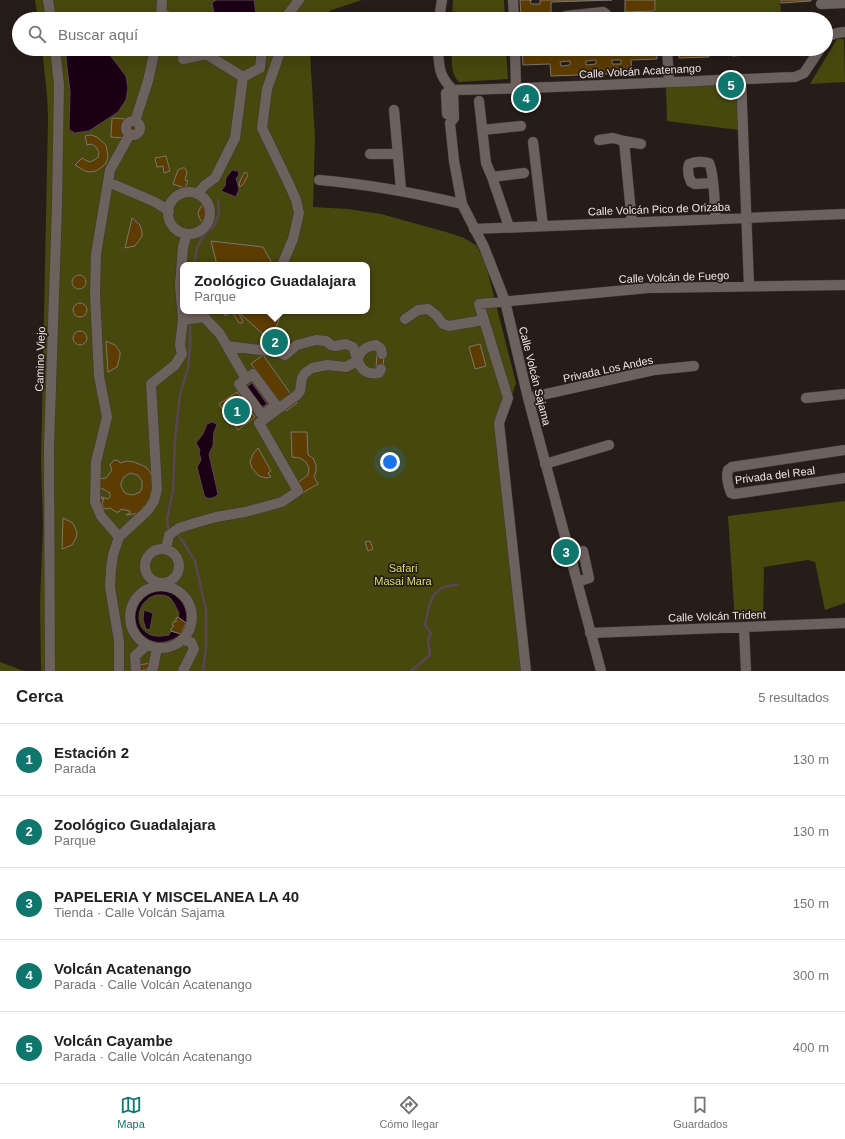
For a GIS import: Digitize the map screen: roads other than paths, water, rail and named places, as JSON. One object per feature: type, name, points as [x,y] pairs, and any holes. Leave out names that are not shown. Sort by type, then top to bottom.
[{"type":"street","points":[[48,0],[50,12]]},
{"type":"street","points":[[162,0],[162,12]]},
{"type":"street","points":[[290,12],[299,0]]},
{"type":"street","points":[[440,12],[442,0]]},
{"type":"street","points":[[513,0],[514,12]]},
{"type":"street","points":[[821,4],[845,3]]},
{"type":"street","points":[[833,34],[845,32]]},
{"type":"street","name":"Camino Viejo","points":[[50,671],[48,447],[57,213],[59,84],[55,56]]},
{"type":"street","points":[[119,537],[101,516],[95,502],[96,462],[107,417],[99,376],[95,295],[96,254],[110,170],[130,134],[135,135],[140,130],[140,125],[135,120],[148,81],[153,56]]},
{"type":"street","points":[[183,56],[183,59],[197,56]]},
{"type":"street","points":[[209,56],[243,77]]},
{"type":"street","points":[[243,77],[260,68],[261,56]]},
{"type":"street","points":[[279,56],[267,89],[262,128],[290,184],[299,213],[293,239],[283,262]]},
{"type":"street","points":[[439,56],[440,73],[450,90]]},
{"type":"street","points":[[515,56],[516,89]]},
{"type":"street","points":[[667,56],[668,81]]},
{"type":"street","name":"Calle Volcán Acatenango","points":[[450,90],[516,89],[668,81],[795,77],[804,73],[816,56]]},
{"type":"street","points":[[197,194],[214,178],[235,138],[243,77]]},
{"type":"street","points":[[741,79],[749,286]]},
{"type":"street","name":"Calle Volcán Sajama","points":[[450,90],[447,118],[450,123],[454,161],[462,204],[484,247],[505,301],[545,464],[601,671]]},
{"type":"street","points":[[479,101],[486,163],[509,228]]},
{"type":"street","points":[[394,110],[401,190]]},
{"type":"street","points":[[482,130],[521,126]]},
{"type":"street","points":[[599,140],[613,138],[642,144]]},
{"type":"street","points":[[624,141],[632,223]]},
{"type":"street","points":[[533,142],[543,226]]},
{"type":"street","points":[[370,154],[398,154]]},
{"type":"street","points":[[492,177],[524,173]]},
{"type":"street","points":[[319,180],[401,190],[462,204]]},
{"type":"street","points":[[108,182],[155,202],[168,211]]},
{"type":"street","points":[[712,183],[716,219]]},
{"type":"street","points":[[155,202],[178,196],[191,193],[197,194],[207,202],[210,215],[205,227],[200,231],[193,234],[187,234],[175,229],[169,218],[168,211],[170,205],[178,196]]},
{"type":"street","name":"Calle Volcán Pico de Orizaba","points":[[474,229],[845,214]]},
{"type":"street","points":[[182,262],[183,247],[187,234]]},
{"type":"street","name":"Calle Volcán de Fuego","points":[[484,320],[479,304],[505,301],[648,288],[845,286]]},
{"type":"street","points":[[405,319],[418,310],[428,309],[444,324],[449,326],[484,320],[508,398],[499,423],[526,671]]},
{"type":"street","points":[[119,671],[119,641],[110,587],[110,569],[119,537],[129,526],[148,510],[154,501],[157,489],[151,384],[175,365],[182,354],[180,345],[182,314]]},
{"type":"street","points":[[183,320],[204,317],[220,334],[246,379]]},
{"type":"street","points":[[227,346],[285,354],[297,345],[304,342],[316,340],[326,341],[335,346],[346,344],[353,347],[361,369],[372,374],[379,373],[381,369]]},
{"type":"street","points":[[166,549],[169,535],[179,528],[216,517],[245,512],[282,502],[298,491],[260,423],[270,412],[276,405],[253,374],[239,384],[262,415],[270,412],[297,395],[300,391],[302,378],[312,368],[327,365],[346,368],[357,361],[359,354],[368,345],[376,344],[381,348],[382,354]]},
{"type":"street","name":"Privada Los Andes","points":[[528,398],[654,370],[694,366]]},
{"type":"street","points":[[806,398],[845,394]]},
{"type":"street","points":[[545,464],[608,445]]},
{"type":"street","name":"Privada del Real","points":[[845,450],[732,467],[728,470],[727,474],[729,490],[734,494],[845,478]]},
{"type":"street","points":[[166,549],[154,550],[150,554],[145,563],[147,575],[156,582],[162,585],[176,590],[182,594],[188,601],[192,610],[191,628],[183,640],[170,647],[152,646],[137,637],[133,632],[130,620],[131,609],[137,598],[144,591],[162,585],[169,582],[176,576],[180,565],[175,554],[166,549]]},
{"type":"street","points":[[569,555],[583,551],[589,578],[577,582]]},
{"type":"street","name":"Calle Volcán Trident","points":[[590,633],[845,623]]},
{"type":"street","points":[[744,628],[746,671]]},
{"type":"street","points":[[183,640],[191,642],[194,649],[183,671]]},
{"type":"street","points":[[136,671],[135,656],[152,646]]},
{"type":"street","points":[[151,671],[152,646]]},
{"type":"waterway","points":[[195,262],[197,248],[203,236],[214,226],[219,214],[218,200]]},
{"type":"waterway","points":[[168,528],[167,519],[173,491],[175,439],[180,394],[188,368],[190,326]]},
{"type":"waterway","points":[[180,537],[195,561],[206,610],[206,648],[203,671]]},
{"type":"waterway","points":[[411,671],[430,655],[428,640],[431,633],[425,625],[428,609],[433,596],[442,588],[458,585]]},
{"type":"place","name":"Volcán Cayambe","points":[[731,85]]},
{"type":"place","name":"Volcán Acatenango","points":[[526,98]]},
{"type":"place","name":"Zoológico Guadalajara","points":[[275,342]]},
{"type":"place","name":"Estación 2","points":[[237,411]]},
{"type":"place","name":"PAPELERIA Y MISCELANEA LA 40","points":[[566,552]]},
{"type":"park label","name":"Safari Masai Mara","points":[[403,574]]}]
